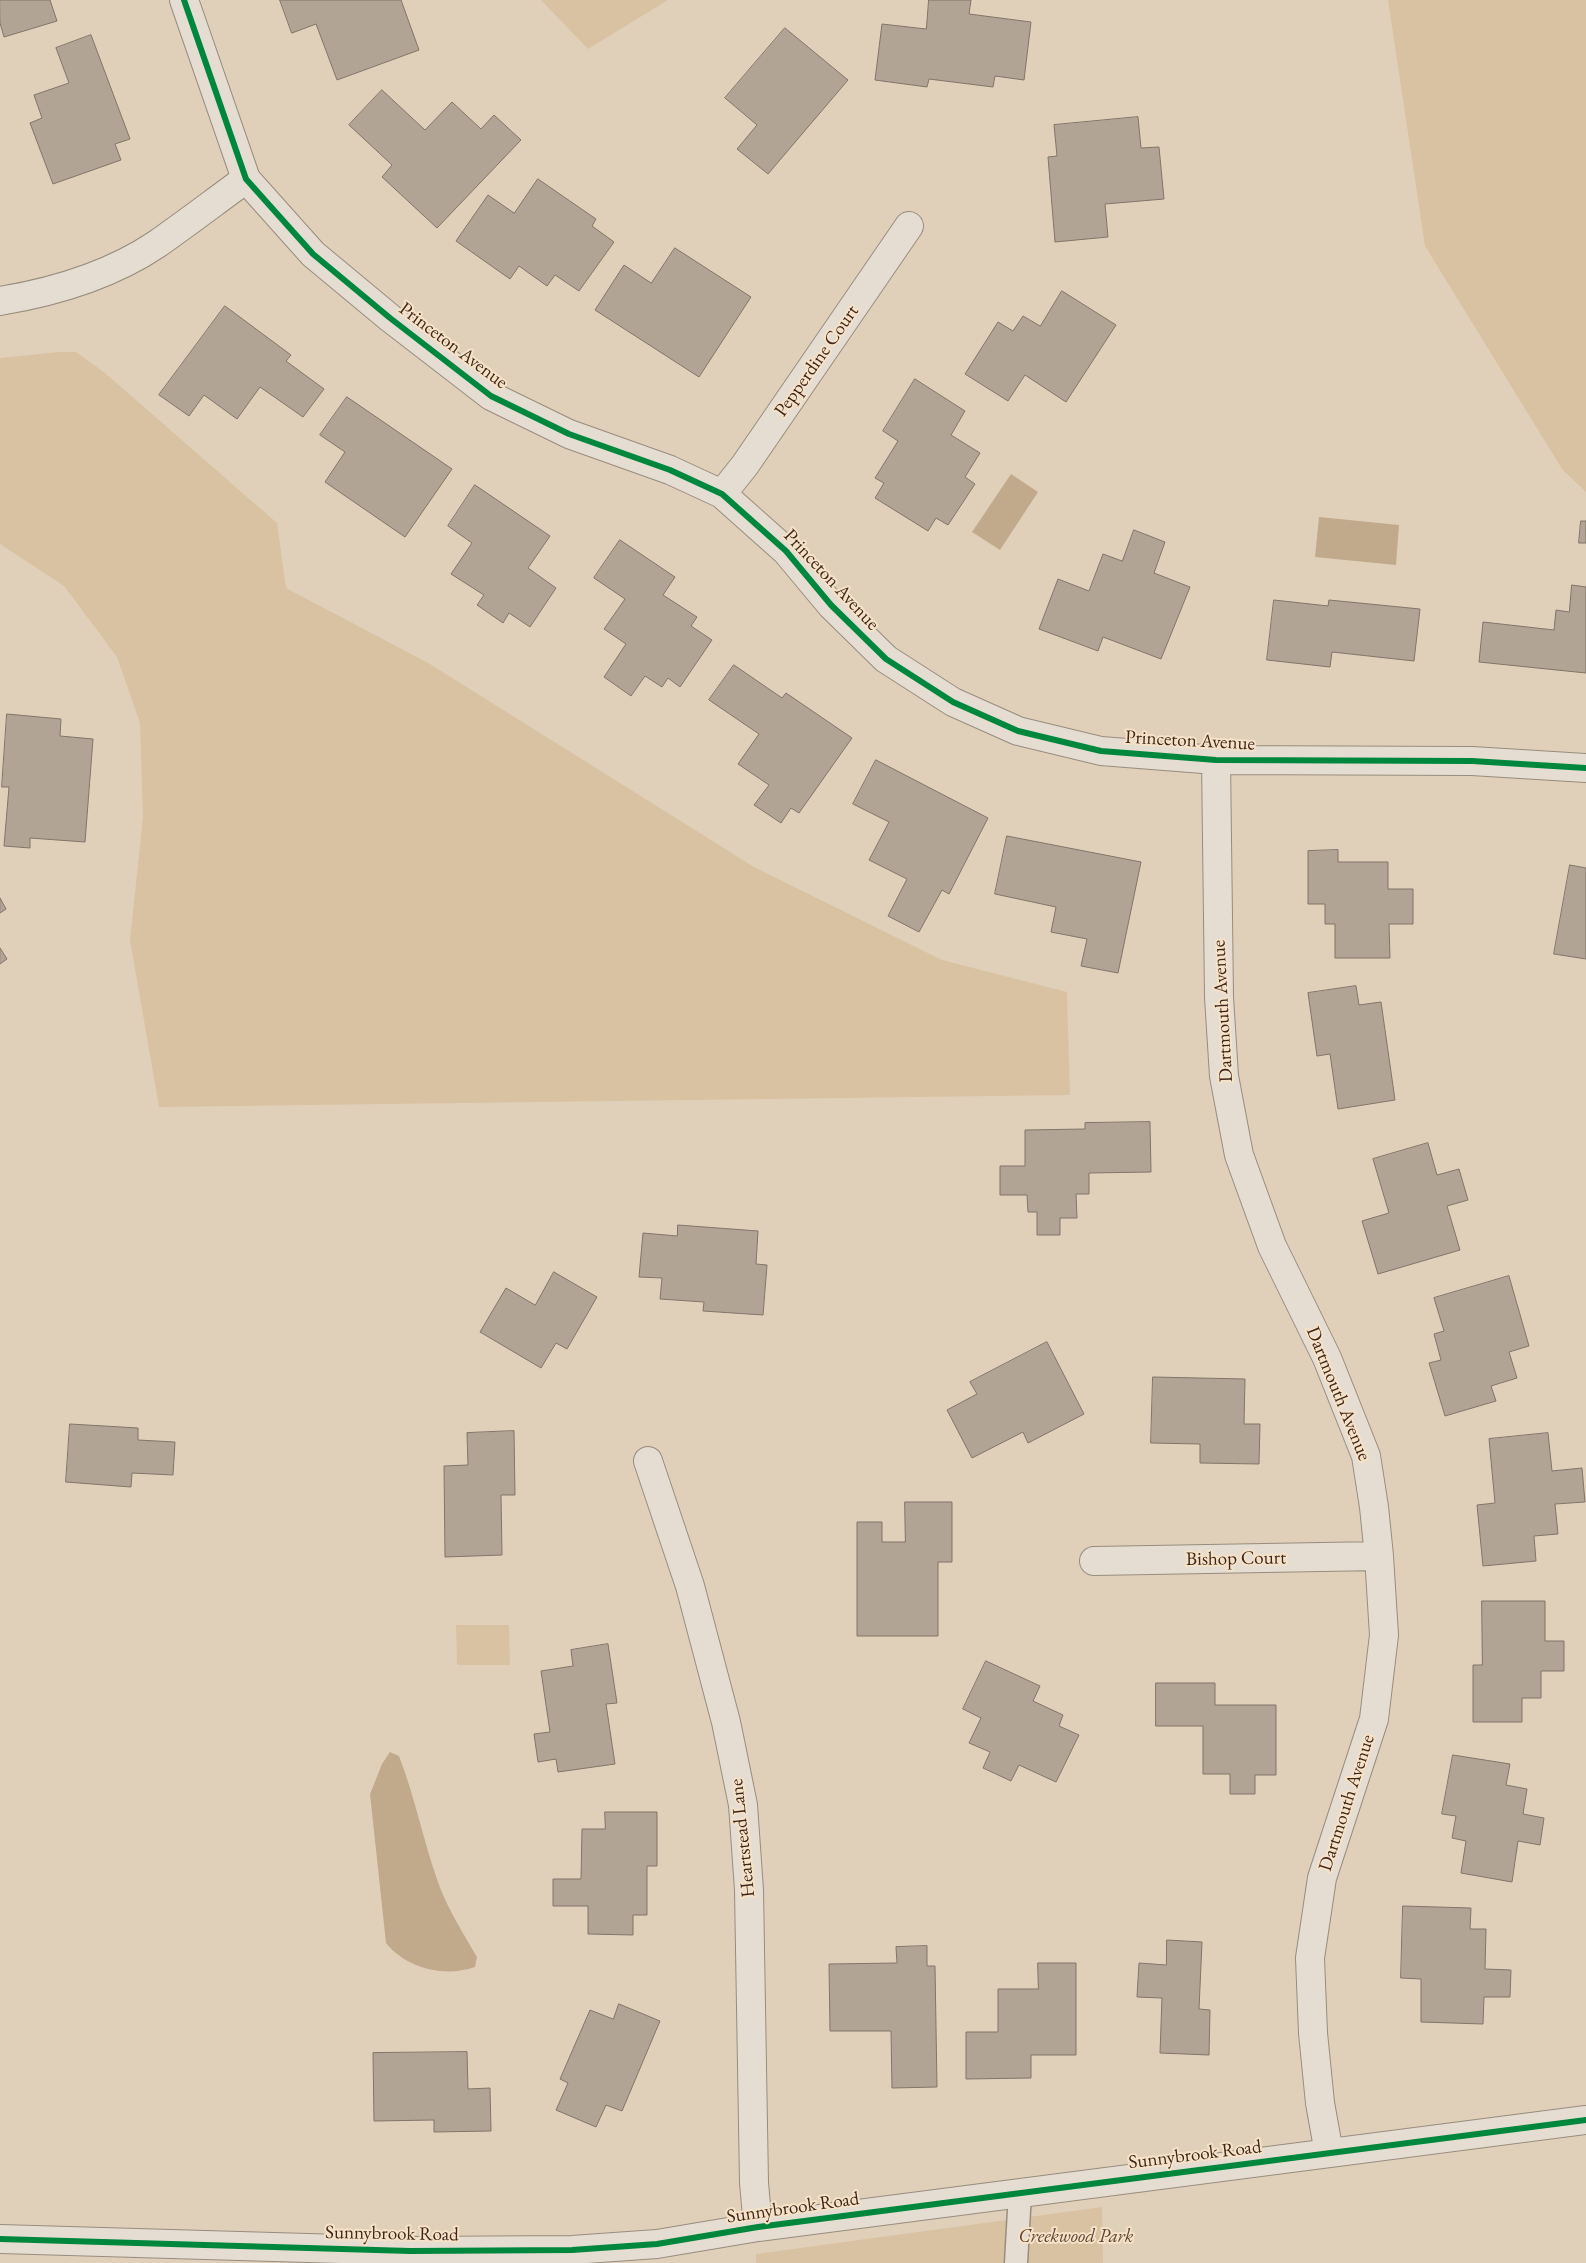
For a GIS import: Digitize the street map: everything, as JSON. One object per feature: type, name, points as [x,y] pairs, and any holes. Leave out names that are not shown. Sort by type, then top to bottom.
[{"type":"street","name":"Princeton Avenue","points":[[184,0],[246,179],[313,254],[390,318],[491,396],[569,434],[670,470],[722,494],[786,551],[831,605],[886,659],[953,702],[1018,731],[1101,751],[1216,760],[1472,761],[1586,768]]},
{"type":"street","points":[[0,301],[34,295],[96,276],[155,245],[246,179]]},
{"type":"street","name":"Pepperdine Court","points":[[722,494],[910,226]]},
{"type":"street","name":"Dartmouth Avenue","points":[[1216,760],[1219,997],[1224,1076],[1239,1155],[1272,1246],[1327,1358],[1366,1456],[1379,1556],[1384,1635],[1374,1719],[1322,1878],[1310,1958],[1313,2033],[1320,2103],[1329,2153]]},
{"type":"street","name":"Heartstead Lane","points":[[648,1462],[690,1586],[726,1722],[743,1805],[749,1890],[754,2183],[758,2227]]},
{"type":"street","name":"Bishop Court","points":[[1094,1561],[1379,1556]]},
{"type":"street","name":"Sunnybrook Road","points":[[0,2239],[410,2257],[572,2250],[657,2244],[758,2227],[1586,2120]]},
{"type":"lane","points":[[1016,2263],[1020,2193]]},
{"type":"green space","points":[[541,0],[668,0],[588,49]]},
{"type":"green space","points":[[1388,0],[1586,0],[1586,492],[1562,469],[1425,246]]},
{"type":"green space","points":[[76,352],[105,373],[277,523],[286,588],[430,664],[754,867],[942,960],[1067,992],[1070,1095],[159,1107],[130,940],[143,817],[140,723],[117,657],[64,586],[0,544],[0,358]]},
{"type":"green space","points":[[456,1625],[509,1625],[510,1665],[457,1665]]},
{"type":"green space","name":"Creekwood Park","points":[[1102,2207],[1103,2263],[756,2263],[756,2254]]},
{"type":"shaded area","points":[[1011,474],[1038,492],[1000,550],[972,532]]},
{"type":"shaded area","points":[[1319,517],[1399,525],[1396,565],[1315,557]]},
{"type":"shaded area","points":[[390,1752],[399,1756],[438,1882],[451,1911],[477,1957],[475,1967],[451,1971],[426,1969],[404,1959],[386,1943],[370,1794],[382,1764]]},
{"type":"building","points":[[0,0],[50,0],[57,21],[4,37],[0,23]]},
{"type":"building","points":[[280,0],[401,0],[419,50],[337,80],[316,24],[292,33]]},
{"type":"building","points":[[929,0],[971,0],[969,14],[1031,22],[1024,80],[995,76],[993,87],[929,79],[927,87],[875,80],[882,24],[926,29]]},
{"type":"building","points":[[785,28],[848,80],[768,174],[737,149],[757,125],[725,98]]},
{"type":"building","points":[[91,35],[130,139],[115,144],[121,160],[53,184],[30,123],[42,118],[34,95],[69,83],[56,48]]},
{"type":"building","points":[[382,90],[425,130],[452,102],[481,129],[494,115],[521,140],[437,228],[382,177],[392,165],[349,125]]},
{"type":"building","points":[[1138,117],[1141,148],[1159,147],[1164,199],[1105,204],[1108,237],[1055,242],[1048,157],[1057,156],[1054,125]]},
{"type":"building","points":[[538,179],[596,219],[592,226],[614,242],[579,291],[555,275],[547,286],[519,266],[510,279],[456,241],[488,195],[514,213]]},
{"type":"building","points":[[675,248],[751,297],[699,377],[595,310],[624,265],[651,283]]},
{"type":"building","points":[[1062,291],[1116,325],[1066,402],[1025,375],[1008,401],[965,374],[998,322],[1013,331],[1023,316],[1040,326]]},
{"type":"building","points":[[225,306],[291,355],[286,361],[324,389],[303,417],[260,387],[237,419],[204,395],[189,416],[159,395]]},
{"type":"building","points":[[915,379],[965,411],[951,435],[980,453],[965,477],[975,484],[948,525],[936,518],[928,531],[875,498],[884,483],[875,478],[898,441],[883,431]]},
{"type":"building","points":[[347,397],[452,469],[405,537],[325,482],[345,452],[320,435]]},
{"type":"building","points":[[475,485],[550,536],[528,568],[556,588],[530,627],[509,613],[503,623],[477,605],[484,595],[451,574],[472,543],[448,526]]},
{"type":"building","points":[[1581,521],[1586,521],[1586,543],[1579,543]]},
{"type":"building","points":[[1134,530],[1165,542],[1154,573],[1190,587],[1161,659],[1103,637],[1098,651],[1039,629],[1058,579],[1089,591],[1103,554],[1122,561]]},
{"type":"building","points":[[620,540],[675,577],[663,595],[697,617],[691,626],[712,640],[680,687],[668,678],[662,687],[645,676],[631,696],[604,677],[626,644],[604,629],[625,599],[594,578]]},
{"type":"building","points":[[1572,585],[1586,587],[1586,673],[1479,662],[1483,622],[1554,630],[1556,610],[1569,612]]},
{"type":"building","points":[[1274,600],[1328,606],[1329,600],[1420,609],[1414,661],[1332,652],[1330,667],[1267,660]]},
{"type":"building","points":[[734,665],[782,698],[786,693],[852,738],[799,813],[791,808],[781,823],[754,805],[769,785],[738,764],[759,734],[709,700]]},
{"type":"building","points":[[7,714],[61,719],[60,736],[93,739],[85,842],[30,838],[30,848],[4,846],[9,787],[2,787]]},
{"type":"building","points":[[876,760],[988,818],[949,894],[942,890],[919,932],[888,916],[907,879],[869,860],[889,822],[853,804]]},
{"type":"building","points":[[1007,836],[1141,862],[1118,973],[1081,966],[1087,939],[1051,932],[1056,907],[995,894]]},
{"type":"building","points":[[1338,850],[1338,862],[1388,862],[1388,889],[1413,889],[1413,924],[1389,924],[1390,958],[1335,958],[1335,924],[1325,924],[1325,904],[1308,904],[1308,851]]},
{"type":"building","points":[[1570,865],[1586,868],[1586,959],[1554,954]]},
{"type":"building","points":[[0,898],[6,909],[0,913]]},
{"type":"building","points":[[0,948],[7,959],[0,964]]},
{"type":"building","points":[[1356,986],[1359,1005],[1381,1002],[1395,1100],[1338,1109],[1330,1054],[1317,1056],[1308,993]]},
{"type":"building","points":[[1150,1122],[1151,1172],[1089,1173],[1089,1194],[1076,1194],[1077,1218],[1060,1218],[1060,1235],[1037,1235],[1037,1212],[1028,1212],[1027,1195],[1000,1195],[1000,1166],[1025,1166],[1025,1130],[1085,1129],[1085,1123]]},
{"type":"building","points":[[1428,1143],[1437,1175],[1459,1169],[1468,1200],[1447,1206],[1460,1250],[1378,1274],[1362,1221],[1389,1213],[1373,1159]]},
{"type":"building","points":[[678,1225],[758,1231],[756,1264],[767,1265],[763,1315],[703,1311],[704,1302],[660,1299],[662,1278],[639,1277],[643,1233],[677,1236]]},
{"type":"building","points":[[554,1272],[597,1297],[567,1349],[556,1343],[541,1368],[480,1332],[506,1288],[535,1305]]},
{"type":"building","points":[[1509,1276],[1529,1346],[1509,1352],[1517,1378],[1491,1386],[1496,1401],[1445,1416],[1429,1363],[1441,1360],[1434,1334],[1444,1331],[1434,1298]]},
{"type":"building","points":[[1047,1342],[1084,1414],[1028,1443],[1023,1432],[972,1458],[947,1410],[977,1394],[970,1382]]},
{"type":"building","points":[[1153,1377],[1245,1379],[1244,1424],[1260,1424],[1259,1464],[1200,1463],[1200,1444],[1151,1443]]},
{"type":"building","points":[[70,1424],[138,1428],[138,1440],[175,1442],[173,1475],[132,1473],[131,1487],[66,1482]]},
{"type":"building","points":[[514,1431],[515,1495],[501,1495],[502,1555],[445,1557],[444,1466],[468,1465],[467,1433]]},
{"type":"building","points":[[1548,1433],[1552,1471],[1582,1468],[1585,1502],[1555,1504],[1558,1534],[1534,1536],[1536,1561],[1483,1566],[1477,1505],[1495,1503],[1489,1439]]},
{"type":"building","points":[[905,1502],[952,1502],[952,1562],[938,1562],[938,1636],[857,1636],[857,1522],[882,1522],[882,1542],[905,1542]]},
{"type":"building","points":[[1482,1601],[1545,1601],[1545,1641],[1564,1641],[1564,1671],[1541,1671],[1541,1698],[1522,1698],[1522,1722],[1473,1722],[1473,1665],[1482,1665]]},
{"type":"building","points":[[608,1644],[617,1703],[606,1704],[615,1764],[558,1772],[556,1759],[538,1762],[534,1734],[550,1732],[541,1671],[573,1666],[571,1650]]},
{"type":"building","points":[[986,1661],[1040,1686],[1033,1701],[1063,1715],[1059,1726],[1079,1735],[1056,1782],[1019,1765],[1011,1781],[983,1768],[990,1752],[969,1743],[981,1718],[963,1709]]},
{"type":"building","points":[[1156,1683],[1215,1683],[1215,1705],[1276,1705],[1276,1775],[1255,1775],[1255,1794],[1230,1794],[1230,1774],[1203,1774],[1203,1726],[1156,1726]]},
{"type":"building","points":[[1453,1755],[1510,1764],[1506,1785],[1527,1789],[1523,1814],[1544,1818],[1540,1845],[1518,1841],[1512,1882],[1461,1873],[1466,1841],[1452,1838],[1456,1816],[1442,1814]]},
{"type":"building","points":[[605,1812],[657,1812],[657,1866],[647,1866],[647,1915],[633,1915],[633,1935],[588,1934],[588,1906],[553,1906],[553,1879],[581,1879],[582,1829],[605,1829]]},
{"type":"building","points":[[1403,1906],[1471,1908],[1470,1929],[1486,1929],[1485,1969],[1511,1970],[1510,1997],[1484,1997],[1483,2024],[1421,2022],[1421,1979],[1401,1978]]},
{"type":"building","points":[[1167,1940],[1202,1942],[1199,2009],[1210,2010],[1209,2055],[1160,2053],[1162,1998],[1137,1997],[1139,1963],[1166,1965]]},
{"type":"building","points":[[927,1946],[927,1966],[935,1966],[937,2087],[892,2088],[891,2031],[830,2031],[829,1964],[897,1963],[896,1947]]},
{"type":"building","points":[[1038,1963],[1076,1963],[1076,2055],[1031,2055],[1031,2078],[966,2079],[966,2032],[998,2032],[998,1989],[1038,1989]]},
{"type":"building","points":[[619,2004],[660,2021],[622,2111],[606,2105],[596,2127],[556,2110],[568,2083],[560,2079],[590,2010],[613,2019]]},
{"type":"building","points":[[467,2052],[468,2089],[490,2088],[491,2131],[434,2132],[434,2120],[374,2121],[373,2053]]},
{"type":"cycle path","points":[[184,0],[246,179],[313,254],[390,318],[491,396],[569,434],[670,470],[722,494],[786,551],[831,605],[886,659],[953,702],[1018,731],[1101,751],[1216,760],[1472,761],[1586,768]]},
{"type":"cycle path","points":[[0,2239],[410,2251],[572,2250],[657,2244],[758,2227],[1586,2120]]}]
